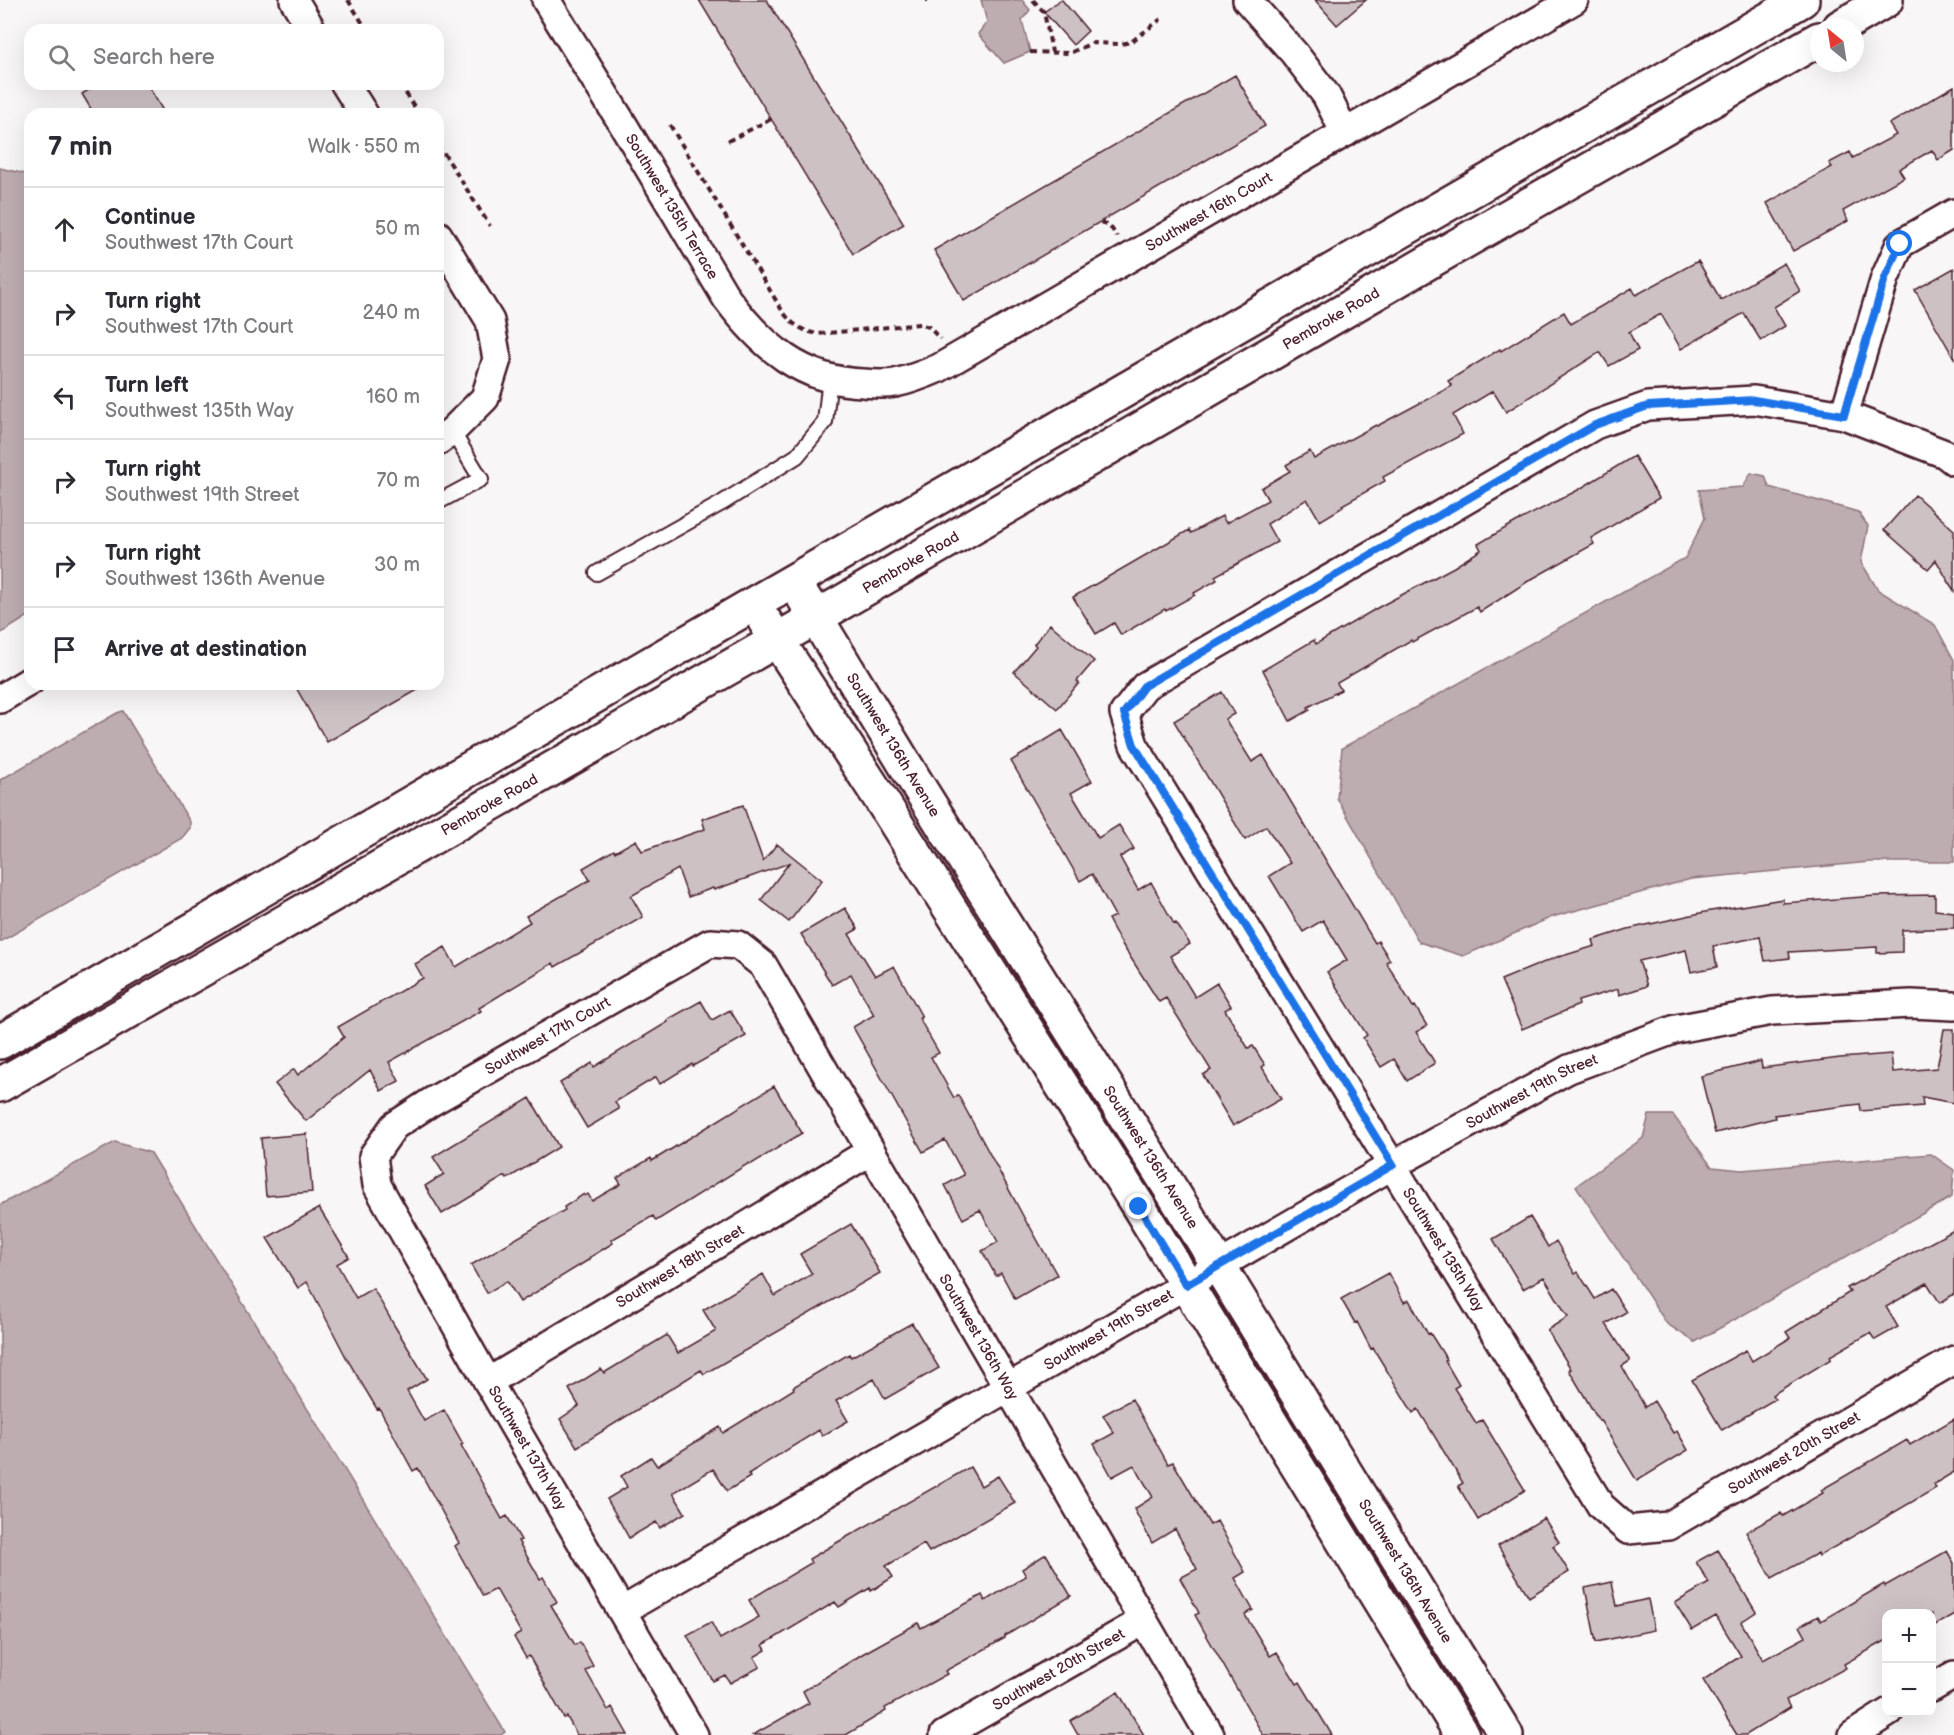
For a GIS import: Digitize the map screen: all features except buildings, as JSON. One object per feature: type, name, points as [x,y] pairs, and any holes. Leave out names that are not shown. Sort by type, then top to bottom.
[{"type":"main road","points":[[0,1042],[754,603],[1802,0]]},
{"type":"main road","points":[[1855,18],[1886,0]]},
{"type":"main road","name":"Pembroke Road","points":[[0,1084],[777,640],[1432,260],[1810,44]]},
{"type":"main road","name":"Southwest 136th Avenue","points":[[794,581],[926,800],[1218,1266],[1506,1735]]},
{"type":"main road","points":[[754,603],[880,798],[1186,1285],[1462,1735]]},
{"type":"street","points":[[294,0],[308,24]]},
{"type":"street","name":"Southwest 135th Terrace","points":[[546,0],[727,299],[744,322],[782,357],[830,378]]},
{"type":"street","points":[[1247,0],[1294,53],[1326,95],[1346,133]]},
{"type":"street","name":"Southwest 16th Court","points":[[830,378],[847,382],[893,384],[939,368],[1574,0]]},
{"type":"street","points":[[349,90],[360,108]]},
{"type":"street","points":[[1954,213],[1900,244],[1885,278],[1844,415],[1945,454],[1954,460]]},
{"type":"street","points":[[444,245],[490,321],[497,359],[485,398],[445,436]]},
{"type":"street","name":"Southwest 135th Way","points":[[1628,1530],[1601,1506],[1134,745],[1124,713],[1144,686],[1595,425],[1648,406],[1754,400],[1844,415]]},
{"type":"street","points":[[0,699],[24,685]]},
{"type":"street","name":"Southwest 17th Court","points":[[374,1156],[394,1126],[431,1102],[710,943],[738,945]]},
{"type":"street","name":"Southwest 136th Way","points":[[738,945],[763,965],[1210,1735]]},
{"type":"street","name":"Southwest 19th Street","points":[[622,1611],[1393,1165],[1569,1069],[1676,1029],[1772,1011],[1911,1004],[1954,1006]]},
{"type":"street","name":"Southwest 18th Street","points":[[488,1382],[871,1152]]},
{"type":"street","name":"Southwest 137th Way","points":[[374,1156],[376,1185],[694,1735]]},
{"type":"street","name":"Southwest 20th Street","points":[[1628,1530],[1668,1526],[1954,1360]]},
{"type":"street","name":"Southwest 20th Street","points":[[944,1735],[1143,1621]]},
{"type":"street","points":[[1936,1686],[1954,1675]]},
{"type":"street","points":[[1853,1735],[1882,1717]]},
{"type":"lane","points":[[597,573],[722,502],[796,456],[825,422],[830,378]]},
{"type":"lane","points":[[444,499],[481,479],[445,436]]},
{"type":"path","points":[[348,0],[363,24]]},
{"type":"path","points":[[1033,0],[1044,12],[1052,52]]},
{"type":"path","points":[[1029,52],[1070,52],[1092,43],[1108,45],[1131,42],[1161,19]]},
{"type":"path","points":[[404,90],[415,108]]},
{"type":"path","points":[[728,141],[771,119]]},
{"type":"path","points":[[670,125],[783,312],[796,327],[818,334],[919,324],[929,327],[942,342]]},
{"type":"path","points":[[444,153],[490,226]]},
{"type":"shaded area","points":[[981,0],[1022,0],[1030,10],[1022,20],[1030,52],[1004,63],[978,34],[987,22]]},
{"type":"shaded area","points":[[0,168],[24,174],[24,619],[0,634]]},
{"type":"shaded area","points":[[1751,473],[1765,476],[1769,487],[1858,512],[1868,526],[1861,562],[1878,590],[1935,625],[1954,660],[1954,862],[1870,862],[1691,879],[1552,917],[1463,956],[1419,942],[1337,798],[1342,748],[1685,558],[1705,518],[1699,490],[1743,487]]},
{"type":"shaded area","points":[[123,711],[190,822],[190,828],[182,838],[0,942],[0,780]]},
{"type":"shaded area","points":[[1649,1115],[1673,1115],[1712,1167],[1742,1170],[1931,1154],[1954,1170],[1952,1197],[1695,1342],[1667,1324],[1576,1186],[1643,1138]]},
{"type":"shaded area","points":[[115,1142],[151,1153],[505,1732],[501,1735],[0,1735],[0,1205]]},
{"type":"route","points":[[1139,1207],[1186,1285],[1393,1165],[1134,745],[1124,713],[1144,686],[1595,425],[1648,406],[1754,400],[1844,415],[1885,278],[1900,244]]}]
